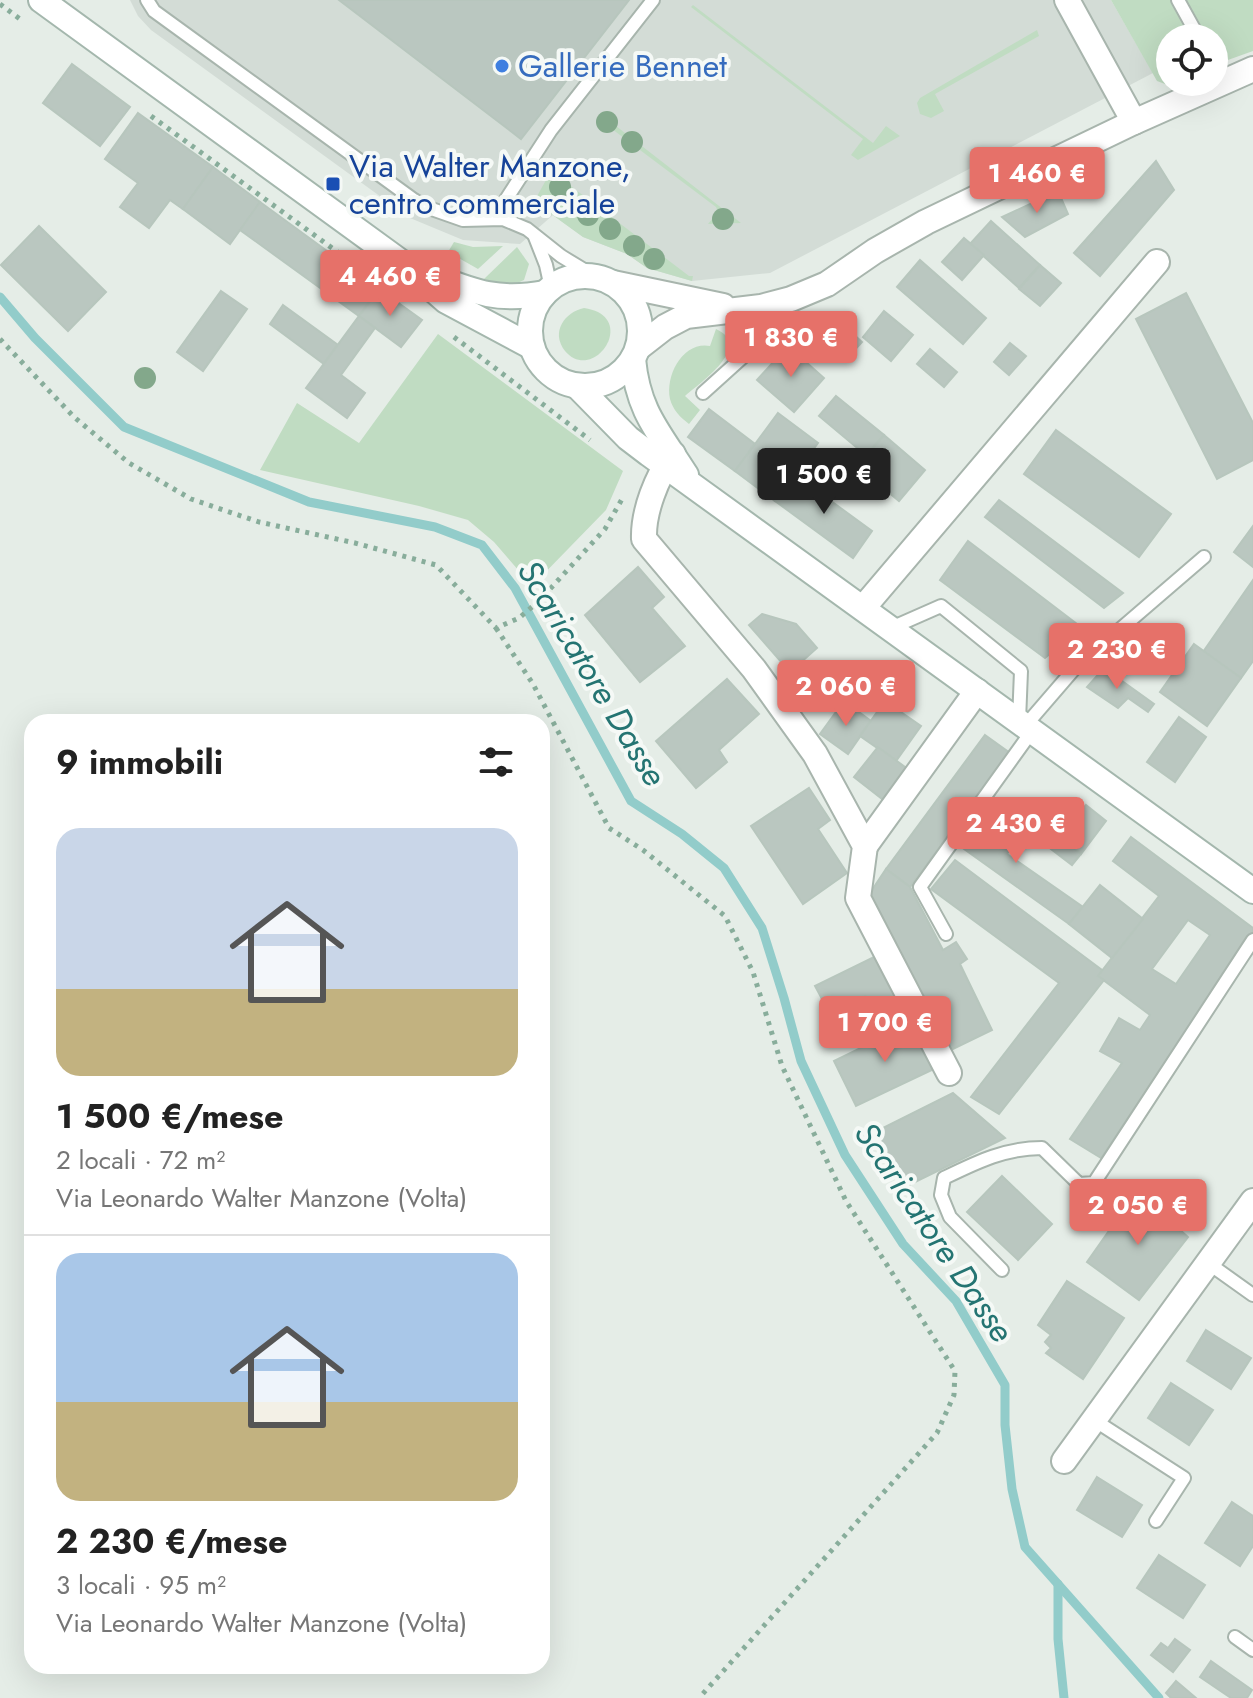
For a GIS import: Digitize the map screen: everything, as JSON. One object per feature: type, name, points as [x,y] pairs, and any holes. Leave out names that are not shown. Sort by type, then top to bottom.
[{"type":"street","points":[[41,0],[405,265],[446,301],[532,347]]},
{"type":"street","points":[[1067,0],[1134,122]]},
{"type":"street","points":[[577,386],[604,383],[623,371],[665,327],[686,316],[761,307],[827,284],[875,251],[926,222],[1134,122],[1253,69]]},
{"type":"street","points":[[863,608],[1157,262]]},
{"type":"street","points":[[405,265],[479,294],[513,298],[548,291]]},
{"type":"street","points":[[733,309],[603,280],[564,280],[548,291],[532,314],[532,347],[550,374],[577,386],[628,438],[662,458],[692,484],[1253,891]]},
{"type":"street","points":[[603,280],[625,292],[636,308],[641,335],[636,354],[637,389],[662,458],[643,521],[644,539],[754,669],[815,754],[865,846]]},
{"type":"street","points":[[949,1073],[858,898],[865,846],[977,691]]},
{"type":"street","points":[[1064,1461],[1253,1201]]},
{"type":"lane","points":[[147,0],[154,11],[414,200],[463,220],[503,219],[534,234],[561,256],[603,280]]},
{"type":"lane","points":[[503,219],[505,201],[551,130],[653,0]]},
{"type":"lane","points":[[1178,0],[1191,24]]},
{"type":"lane","points":[[534,234],[546,265],[548,291]]},
{"type":"lane","points":[[703,393],[774,329],[791,299]]},
{"type":"lane","points":[[946,934],[920,887],[1025,726],[1075,668],[1204,557]]},
{"type":"lane","points":[[891,628],[941,606],[1021,671],[1025,726]]},
{"type":"lane","points":[[1002,1270],[950,1217],[941,1195],[944,1178],[988,1156],[1020,1148],[1042,1148],[1079,1184],[1094,1183],[1253,940]]},
{"type":"lane","points":[[1208,1263],[1253,1295]]},
{"type":"lane","points":[[1094,1420],[1184,1478],[1156,1521]]},
{"type":"lane","points":[[1235,1637],[1253,1650]]},
{"type":"path","points":[[0,4],[31,27]]},
{"type":"path","points":[[140,108],[401,298]]},
{"type":"path","points":[[449,333],[601,448]]},
{"type":"path","points":[[0,339],[74,417],[129,463],[191,499],[259,522],[436,565],[496,628],[549,714]]},
{"type":"path","points":[[496,628],[519,618],[539,601],[605,529],[639,476],[662,458]]},
{"type":"path","points":[[550,716],[609,828],[643,850],[725,916],[753,972],[782,1066],[846,1201],[955,1371],[954,1395],[937,1433],[699,1698]]},
{"type":"shaded area","points":[[130,0],[1111,0],[1153,73],[770,273],[692,281],[647,268],[627,254],[583,237],[553,215],[520,244],[463,240],[410,218],[151,30],[138,16]]},
{"type":"green space","points":[[1111,0],[1253,0],[1253,51],[1228,60],[1228,24],[1156,24],[1156,79]]},
{"type":"green space","points":[[693,5],[873,143],[886,126],[900,136],[858,160],[851,155],[863,139],[691,7]]},
{"type":"green space","points":[[1037,30],[1039,36],[935,94],[944,111],[931,118],[920,114],[917,103],[920,98]]},
{"type":"green space","points":[[605,118],[741,223],[708,224],[718,212],[716,207],[604,123]]},
{"type":"green space","points":[[551,171],[693,276],[692,281],[647,268],[627,254],[583,237],[540,206],[536,198]]},
{"type":"green space","points":[[454,242],[473,247],[503,246],[478,269],[448,252]]},
{"type":"green space","points":[[517,247],[529,264],[524,280],[504,285],[484,279]]},
{"type":"green space","points":[[584,308],[600,314],[609,323],[610,334],[599,354],[588,360],[576,359],[565,351],[559,337],[559,330],[566,318]]},
{"type":"green space","points":[[716,329],[726,336],[729,345],[727,354],[711,374],[685,396],[700,410],[689,424],[671,403],[670,379],[678,361],[685,354],[701,346],[710,346]]},
{"type":"green space","points":[[438,334],[623,471],[606,510],[532,586],[494,542],[468,520],[260,470],[297,403],[359,443]]},
{"type":"building","name":"Gallerie Bennet","points":[[339,0],[629,0],[521,139]]},
{"type":"building","points":[[72,64],[130,107],[100,146],[43,103]]},
{"type":"building","points":[[138,113],[213,167],[183,209],[170,200],[149,228],[120,207],[138,183],[105,159]]},
{"type":"building","points":[[1156,161],[1174,190],[1100,276],[1074,253]]},
{"type":"building","points":[[213,167],[260,202],[230,244],[183,209]]},
{"type":"building","points":[[1058,191],[1068,214],[1025,237],[1002,217]]},
{"type":"building","points":[[260,202],[379,289],[359,316],[240,230]]},
{"type":"building","points":[[991,221],[1040,265],[1019,288],[970,244]]},
{"type":"building","points":[[39,226],[106,292],[68,331],[1,265]]},
{"type":"building","points":[[964,238],[984,255],[962,280],[942,262]]},
{"type":"building","points":[[920,260],[986,318],[963,344],[897,287]]},
{"type":"building","points":[[1040,265],[1061,283],[1040,306],[1019,289]]},
{"type":"building","points":[[379,289],[422,320],[401,347],[359,316]]},
{"type":"building","points":[[221,291],[247,309],[203,371],[177,352]]},
{"type":"building","points":[[1186,293],[1253,423],[1253,460],[1217,479],[1136,319]]},
{"type":"building","points":[[283,305],[338,345],[324,364],[270,324]]},
{"type":"building","points":[[884,311],[913,335],[891,361],[863,337]]},
{"type":"building","points":[[830,313],[862,342],[846,359],[811,328]]},
{"type":"building","points":[[359,316],[375,328],[341,375],[365,393],[347,418],[306,388]]},
{"type":"building","points":[[1010,343],[1026,356],[1009,375],[994,362]]},
{"type":"building","points":[[788,346],[824,378],[794,412],[757,380]]},
{"type":"building","points":[[930,349],[957,372],[944,387],[917,364]]},
{"type":"building","points":[[836,396],[884,435],[867,456],[819,416]]},
{"type":"building","points":[[709,409],[755,444],[735,471],[688,437]]},
{"type":"building","points":[[778,413],[818,443],[775,501],[735,471]]},
{"type":"building","points":[[1056,430],[1171,514],[1139,557],[1024,474]]},
{"type":"building","points":[[884,435],[925,470],[899,501],[857,466]]},
{"type":"building","points":[[794,474],[872,531],[853,558],[775,501]]},
{"type":"building","points":[[999,500],[1123,593],[1104,608],[985,517]]},
{"type":"building","points":[[1253,526],[1253,567],[1234,552]]},
{"type":"building","points":[[968,541],[1081,627],[1045,658],[940,580]]},
{"type":"building","points":[[638,567],[664,597],[652,608],[685,646],[640,682],[585,615]]},
{"type":"building","points":[[1253,580],[1253,661],[1241,678],[1203,652]]},
{"type":"building","points":[[762,614],[796,624],[817,648],[790,672],[749,625]]},
{"type":"building","points":[[1194,644],[1241,678],[1207,726],[1160,692]]},
{"type":"building","points":[[1104,668],[1154,704],[1148,712],[1128,698],[1118,708],[1087,687]]},
{"type":"building","points":[[727,679],[759,714],[719,750],[727,762],[696,788],[656,741]]},
{"type":"building","points":[[844,701],[871,721],[848,754],[820,734]]},
{"type":"building","points":[[885,701],[921,726],[896,761],[860,736]]},
{"type":"building","points":[[1179,717],[1206,737],[1175,782],[1147,762]]},
{"type":"building","points":[[985,735],[1010,753],[910,887],[886,869]]},
{"type":"building","points":[[878,747],[909,770],[886,802],[854,777]]},
{"type":"building","points":[[809,788],[830,820],[818,829],[847,873],[803,904],[751,826]]},
{"type":"building","points":[[1086,805],[1106,821],[1081,854],[1060,838]]},
{"type":"building","points":[[989,808],[1022,834],[1007,854],[1083,907],[1069,924],[964,849]]},
{"type":"building","points":[[1131,837],[1253,928],[1253,932],[1101,1158],[1070,1139],[1122,1063],[1100,1051],[1119,1018],[1140,1030],[1150,1015],[1098,976],[1159,896],[1113,861]],"holes":[[[1188,920],[1210,935],[1176,984],[1152,969]]]},
{"type":"building","points":[[1060,838],[1081,854],[1072,865],[1051,849]]},
{"type":"building","points":[[955,860],[1102,970],[1098,976],[1104,980],[999,1114],[971,1097],[1059,983],[931,889]]},
{"type":"building","points":[[886,869],[910,887],[943,950],[956,942],[967,959],[960,964],[992,1030],[949,1051],[870,893]]},
{"type":"building","points":[[1100,885],[1143,919],[1112,958],[1069,924]]},
{"type":"building","points":[[878,955],[914,1022],[886,1036],[865,996],[829,1012],[815,986]]},
{"type":"building","points":[[914,1022],[936,1068],[856,1106],[834,1061]]},
{"type":"building","points":[[953,1093],[1005,1138],[903,1188],[875,1132]]},
{"type":"building","points":[[1002,1176],[1052,1224],[1018,1260],[967,1212]]},
{"type":"building","points":[[1137,1191],[1188,1237],[1139,1300],[1087,1262]]},
{"type":"building","points":[[1067,1281],[1124,1318],[1083,1379],[1046,1353],[1051,1348],[1045,1342],[1051,1335],[1038,1325]]},
{"type":"building","points":[[1206,1330],[1251,1358],[1231,1389],[1187,1361]]},
{"type":"building","points":[[1171,1383],[1213,1410],[1189,1445],[1148,1418]]},
{"type":"building","points":[[1097,1477],[1142,1505],[1122,1537],[1077,1510]]},
{"type":"building","points":[[1232,1502],[1253,1516],[1253,1546],[1240,1566],[1205,1543]]},
{"type":"building","points":[[1159,1555],[1205,1585],[1183,1618],[1137,1588]]},
{"type":"building","points":[[1175,1639],[1190,1650],[1173,1672],[1151,1655],[1161,1643],[1168,1648]]},
{"type":"building","points":[[1211,1661],[1252,1690],[1247,1698],[1231,1698],[1200,1677]]},
{"type":"building","points":[[1176,1681],[1196,1698],[1171,1698],[1166,1693]]},
{"type":"waterway","name":"Scaricatore Dasse","points":[[0,297],[35,338],[124,427],[309,502],[435,527],[482,545],[515,588],[631,801],[682,834],[724,868],[762,928],[801,1061],[845,1155],[903,1244],[956,1301],[1005,1385],[1005,1425],[1012,1489],[1025,1547],[1159,1698]]},
{"type":"waterway","points":[[1058,1584],[1058,1639],[1064,1698]]},
{"type":"place","name":"Gallerie Bennet","points":[[502,66]]},
{"type":"place","name":"Via Walter Manzone, centro commerciale","points":[[333,184]]}]
